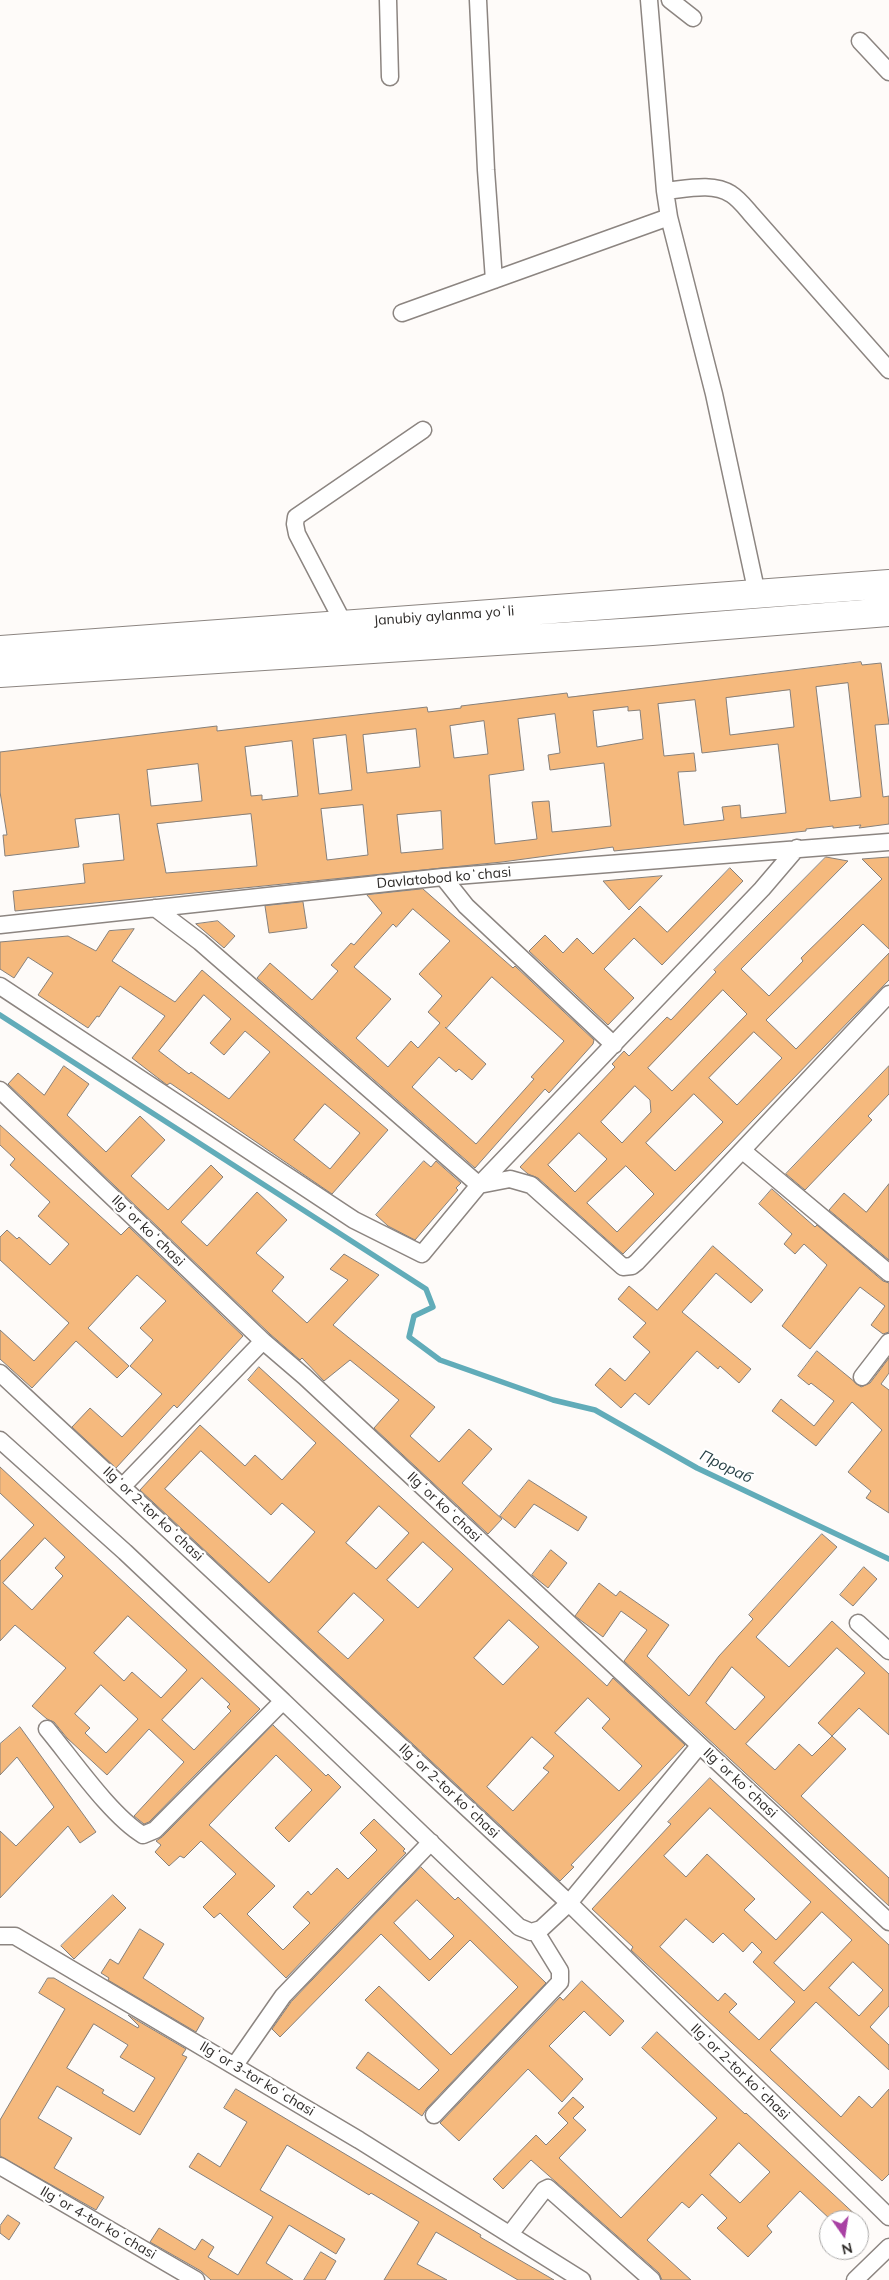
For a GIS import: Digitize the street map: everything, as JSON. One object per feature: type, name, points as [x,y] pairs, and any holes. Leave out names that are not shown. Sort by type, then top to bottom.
[{"type":"highway","name":"Janubiy aylanma yoʻli","points":[[0,650],[889,584]]},
{"type":"highway","name":"Janubiy aylanma yoʻli","points":[[0,674],[642,631],[889,612]]},
{"type":"street","points":[[388,0],[390,77]]},
{"type":"street","points":[[478,0],[486,170],[494,280]]},
{"type":"street","points":[[649,0],[665,191],[669,217],[714,394],[757,594]]},
{"type":"street","points":[[670,0],[693,18]]},
{"type":"street","points":[[860,41],[889,72]]},
{"type":"street","points":[[665,191],[707,187],[720,189],[732,194],[889,370]]},
{"type":"street","points":[[402,313],[669,217]]},
{"type":"street","points":[[344,624],[297,534],[296,517],[423,430]]},
{"type":"street","name":"Davlatobod koʻchasi","points":[[0,925],[443,877],[889,842]]},
{"type":"street","points":[[0,986],[354,1220],[420,1254],[430,1246],[479,1185],[762,889],[797,848]]},
{"type":"street","points":[[443,877],[466,906],[614,1045]]},
{"type":"street","points":[[155,908],[200,942],[479,1185]]},
{"type":"street","points":[[479,1185],[510,1180],[531,1185],[622,1267],[632,1266],[743,1151],[889,994]]},
{"type":"street","name":"Ilgʻor koʻchasi","points":[[0,1090],[263,1341],[305,1376],[889,1922]]},
{"type":"street","points":[[743,1151],[889,1273]]},
{"type":"street","points":[[123,1486],[263,1341]]},
{"type":"street","points":[[862,1377],[889,1342]]},
{"type":"street","name":"Ilgʻor 2-tor koʻchasi","points":[[0,1373],[568,1903],[889,2217]]},
{"type":"street","points":[[0,1440],[125,1552],[432,1842],[519,1927],[526,1931],[536,1932],[568,1903],[699,1746]]},
{"type":"street","points":[[858,1623],[889,1651]]},
{"type":"street","points":[[47,1729],[117,1813],[133,1829],[143,1835],[155,1830],[283,1701]]},
{"type":"street","points":[[235,2065],[283,1996],[432,1842]]},
{"type":"street","points":[[434,2115],[560,1982],[560,1971],[536,1932]]},
{"type":"street","name":"Ilgʻor 3-tor koʻchasi","points":[[0,1936],[15,1936],[235,2065],[582,2280]]},
{"type":"street","name":"Ilgʻor 4-tor koʻchasi","points":[[0,2166],[196,2280]]},
{"type":"street","points":[[510,2234],[544,2190],[548,2188],[652,2280]]},
{"type":"street","points":[[855,2280],[889,2247]]},
{"type":"building","points":[[861,662],[862,665],[881,663],[889,724],[875,725],[883,797],[889,796],[889,824],[859,828],[861,825],[833,828],[833,826],[806,829],[806,831],[614,851],[613,847],[502,862],[15,911],[13,891],[85,883],[83,864],[124,860],[119,814],[75,819],[79,847],[5,856],[3,835],[7,835],[0,792],[0,752],[217,726],[217,731],[427,707],[428,712],[567,693],[568,697]],"holes":[[[848,683],[861,797],[830,801],[816,687]],[[790,690],[794,727],[730,735],[726,698]],[[695,700],[702,753],[778,744],[786,813],[741,818],[740,805],[722,807],[724,820],[684,825],[678,772],[696,771],[694,753],[664,756],[658,704]],[[628,707],[628,711],[640,710],[643,739],[597,747],[593,711]],[[555,714],[560,753],[548,755],[550,770],[604,763],[611,826],[552,832],[549,801],[532,802],[537,839],[495,844],[489,775],[524,770],[518,719]],[[484,721],[488,754],[454,758],[450,726]],[[416,729],[420,767],[367,773],[363,735]],[[346,735],[352,790],[319,794],[313,739]],[[292,741],[298,796],[262,800],[262,795],[251,796],[245,747]],[[198,764],[202,801],[151,806],[147,770]],[[363,805],[368,855],[327,860],[321,809]],[[441,811],[443,849],[401,853],[397,815]],[[251,814],[257,866],[166,873],[157,824]]]},
{"type":"building","points":[[826,857],[848,861],[741,969],[769,996],[803,961],[801,958],[882,879],[862,859],[889,857],[889,949],[863,924],[766,1020],[796,1049],[889,953],[889,980],[623,1254],[538,1178],[528,1174],[520,1167],[615,1067],[612,1064],[624,1051],[629,1056],[667,1017],[671,1020],[716,972],[714,970]],"holes":[[[723,990],[747,1014],[672,1091],[648,1068]],[[754,1032],[782,1058],[737,1105],[709,1078]],[[635,1086],[650,1100],[651,1112],[622,1143],[601,1122]],[[694,1094],[723,1122],[675,1171],[646,1143]],[[579,1133],[607,1159],[575,1192],[548,1165]],[[626,1166],[654,1194],[617,1232],[587,1203]]]},
{"type":"building","points":[[730,868],[743,881],[662,965],[634,938],[604,969],[634,998],[608,1025],[529,951],[545,935],[563,953],[577,938],[593,954],[640,906],[667,932]]},
{"type":"building","points":[[662,876],[629,910],[603,881],[625,879]]},
{"type":"building","points":[[423,889],[513,968],[515,966],[594,1040],[593,1044],[549,1093],[545,1089],[475,1168],[257,978],[270,963],[312,1000],[338,971],[331,965],[351,943],[354,945],[382,913],[367,895]],"holes":[[[413,909],[450,941],[419,974],[442,996],[428,1012],[440,1023],[418,1048],[411,1041],[388,1067],[356,1038],[391,999],[354,967],[393,924],[396,927]],[[492,977],[564,1041],[531,1077],[534,1079],[476,1144],[412,1087],[439,1057],[456,1072],[459,1069],[472,1080],[486,1064],[446,1028]]]},
{"type":"building","points":[[303,902],[307,928],[269,933],[265,906]]},
{"type":"building","points":[[218,921],[235,936],[224,948],[196,924]]},
{"type":"building","points":[[134,929],[112,961],[175,1002],[202,970],[388,1130],[332,1194],[170,1083],[167,1085],[132,1058],[165,1016],[120,986],[99,1017],[97,1016],[88,1028],[38,995],[53,973],[28,957],[14,978],[0,969],[0,942],[68,936],[96,951],[109,931]],"holes":[[[204,995],[231,1019],[210,1043],[224,1055],[245,1031],[270,1052],[229,1099],[191,1072],[189,1074],[159,1051]],[[325,1104],[360,1133],[330,1169],[294,1140]]]},
{"type":"building","points":[[64,1066],[89,1084],[67,1115],[106,1152],[140,1116],[165,1140],[131,1176],[168,1210],[211,1165],[223,1177],[181,1222],[207,1246],[257,1192],[287,1220],[256,1253],[284,1277],[272,1291],[307,1323],[348,1280],[330,1269],[344,1254],[379,1275],[333,1325],[435,1407],[410,1436],[439,1462],[469,1429],[492,1449],[462,1483],[502,1519],[488,1534],[374,1428],[399,1400],[350,1360],[324,1381],[302,1358],[300,1360],[270,1334],[8,1084],[18,1073],[44,1095]]},
{"type":"building","points":[[889,1066],[889,1094],[868,1116],[872,1120],[805,1190],[786,1174]]},
{"type":"building","points":[[0,1125],[121,1235],[129,1227],[243,1336],[177,1408],[174,1405],[116,1468],[72,1427],[90,1408],[122,1437],[162,1394],[130,1366],[153,1340],[140,1328],[166,1301],[137,1275],[88,1328],[129,1366],[117,1378],[76,1341],[32,1388],[0,1359],[0,1330],[34,1361],[69,1323],[0,1260],[0,1237],[7,1230],[17,1239],[19,1237],[50,1265],[69,1244],[38,1216],[50,1202],[10,1165],[15,1159],[0,1145]]},
{"type":"building","points":[[424,1161],[431,1167],[436,1161],[461,1183],[456,1188],[458,1190],[415,1240],[388,1226],[376,1215]]},
{"type":"building","points":[[889,1184],[889,1260],[829,1210],[844,1193],[866,1212]]},
{"type":"building","points":[[772,1189],[815,1227],[817,1225],[883,1281],[889,1283],[889,1332],[883,1334],[871,1325],[885,1306],[860,1287],[810,1349],[782,1326],[827,1265],[804,1244],[795,1254],[784,1244],[792,1234],[759,1204]]},
{"type":"building","points":[[713,1246],[763,1290],[751,1303],[716,1273],[682,1312],[751,1369],[739,1383],[720,1366],[718,1369],[697,1351],[649,1405],[635,1393],[621,1408],[595,1385],[610,1368],[625,1381],[650,1352],[633,1337],[646,1323],[618,1299],[629,1286],[657,1310]]},
{"type":"building","points":[[817,1351],[861,1387],[870,1383],[889,1358],[889,1373],[881,1384],[889,1390],[889,1513],[866,1498],[871,1491],[848,1472],[882,1430],[852,1402],[816,1446],[772,1411],[781,1399],[814,1426],[834,1401],[811,1383],[809,1385],[798,1376]]},
{"type":"building","points":[[259,1367],[607,1686],[613,1678],[685,1745],[571,1865],[574,1867],[560,1881],[140,1490],[200,1425],[245,1466],[255,1455],[282,1480],[316,1443],[248,1380]],"holes":[[[201,1451],[271,1515],[282,1503],[315,1532],[269,1583],[165,1489]],[[379,1506],[409,1533],[376,1569],[346,1543]],[[423,1542],[453,1569],[418,1608],[387,1580]],[[354,1593],[384,1620],[348,1659],[318,1632]],[[509,1620],[539,1647],[503,1685],[474,1658]],[[588,1698],[610,1719],[602,1728],[642,1766],[619,1791],[555,1733]],[[532,1737],[554,1756],[543,1768],[549,1772],[513,1811],[487,1787]]]},
{"type":"building","points":[[0,1467],[260,1709],[149,1822],[144,1824],[134,1816],[184,1762],[149,1729],[107,1775],[67,1738],[54,1722],[47,1719],[32,1706],[66,1668],[15,1625],[0,1641],[0,1561],[34,1525],[0,1493]],"holes":[[[45,1538],[65,1557],[55,1568],[63,1576],[32,1610],[3,1583]],[[128,1616],[187,1670],[161,1698],[132,1672],[124,1681],[94,1653]],[[202,1678],[230,1704],[227,1707],[231,1711],[194,1750],[162,1720]],[[101,1685],[138,1719],[106,1753],[85,1733],[90,1728],[75,1714]]]},
{"type":"building","points":[[529,1480],[587,1517],[578,1531],[534,1504],[515,1528],[500,1516]]},
{"type":"building","points":[[822,1534],[837,1547],[756,1637],[789,1667],[832,1621],[889,1674],[889,1735],[859,1708],[832,1736],[846,1749],[801,1796],[889,1878],[889,1906],[624,1661],[647,1630],[621,1611],[603,1637],[575,1616],[599,1583],[616,1596],[620,1591],[669,1625],[647,1656],[689,1696],[719,1656],[753,1619],[749,1615]],"holes":[[[837,1648],[865,1673],[818,1723],[832,1736],[812,1756],[799,1744],[775,1770],[746,1744]],[[732,1667],[765,1697],[735,1730],[706,1703]]]},
{"type":"building","points":[[551,1550],[567,1563],[548,1588],[532,1575]]},
{"type":"building","points":[[864,1567],[877,1579],[853,1606],[840,1595]]},
{"type":"building","points":[[273,1725],[326,1776],[328,1774],[341,1787],[289,1842],[275,1828],[312,1790],[276,1755],[209,1825],[275,1886],[247,1914],[283,1950],[310,1923],[293,1907],[308,1891],[311,1895],[337,1868],[348,1879],[377,1850],[360,1833],[374,1819],[405,1849],[403,1851],[406,1853],[286,1978],[220,1913],[214,1918],[203,1907],[236,1874],[201,1841],[184,1858],[180,1856],[169,1866],[155,1852],[161,1845],[156,1841]]},
{"type":"building","points":[[20,1727],[96,1832],[80,1843],[68,1826],[0,1898],[0,1831],[16,1846],[54,1807],[17,1757],[0,1775],[0,1744]]},
{"type":"building","points":[[710,1778],[889,1945],[889,2006],[870,2027],[889,2045],[889,2070],[816,2002],[770,2050],[841,2117],[859,2096],[872,2108],[889,2089],[889,2174],[882,2181],[631,1950],[633,1947],[592,1909],[671,1824],[668,1822]],"holes":[[[710,1808],[811,1902],[776,1940],[744,1910],[755,1899],[707,1854],[686,1877],[664,1856]],[[822,1912],[852,1940],[804,1991],[774,1963]],[[686,1919],[713,1943],[723,1933],[743,1952],[752,1942],[762,1952],[753,1962],[795,2002],[759,2040],[729,2012],[737,2004],[725,1993],[718,2001],[660,1947]],[[853,1962],[883,1990],[859,2016],[829,1988]]]},
{"type":"building","points":[[421,1867],[455,1900],[458,1897],[546,1983],[427,2108],[422,2116],[356,2068],[368,2052],[419,2090],[439,2070],[365,2000],[379,1986],[451,2055],[518,1987],[470,1940],[429,1981],[381,1934],[280,2037],[272,2029],[291,2002]],"holes":[[[417,1900],[454,1936],[430,1960],[394,1923]]]},
{"type":"building","points":[[113,1895],[126,1908],[74,1959],[61,1946]]},
{"type":"building","points":[[140,1929],[164,1944],[143,1978],[204,2018],[196,2032],[108,1980],[109,1978],[101,1973],[110,1959],[118,1964]]},
{"type":"building","points":[[48,1978],[54,1978],[138,2028],[139,2026],[128,2015],[186,2049],[182,2055],[187,2057],[140,2135],[57,2086],[38,2118],[72,2138],[54,2168],[104,2197],[96,2210],[0,2156],[0,2120],[65,2009],[39,1993]],"holes":[[[94,2024],[128,2045],[120,2057],[155,2078],[134,2112],[102,2093],[104,2090],[67,2068]]]},
{"type":"building","points":[[582,1981],[624,2021],[610,2036],[584,2011],[549,2046],[583,2079],[562,2102],[528,2069],[459,2141],[440,2123],[560,1997],[563,2000]]},
{"type":"building","points":[[657,2032],[850,2210],[820,2210],[800,2191],[767,2226],[772,2232],[748,2257],[717,2228],[727,2218],[702,2194],[689,2208],[682,2202],[647,2240],[691,2280],[662,2280],[659,2273],[531,2160],[503,2189],[493,2179],[536,2135],[546,2145],[568,2123],[558,2113],[573,2097],[584,2107],[573,2118],[586,2130],[559,2158],[621,2218],[717,2118],[642,2048]],"holes":[[[739,2143],[770,2172],[740,2203],[710,2175]]]},
{"type":"building","points":[[236,2089],[554,2280],[518,2280],[436,2232],[417,2264],[447,2280],[384,2280],[419,2222],[371,2193],[369,2195],[287,2145],[260,2190],[345,2239],[336,2254],[289,2225],[266,2263],[293,2280],[211,2280],[201,2271],[150,2242],[159,2228],[195,2250],[202,2239],[214,2247],[208,2257],[238,2275],[273,2217],[189,2167],[198,2153],[220,2167],[247,2122],[224,2108]]},
{"type":"building","points":[[8,2215],[20,2223],[9,2240],[0,2233],[0,2226]]},
{"type":"building","points":[[321,2252],[336,2261],[325,2280],[304,2280]]},
{"type":"waterway","name":"Прораб","points":[[0,1015],[426,1289],[433,1307],[414,1316],[409,1337],[440,1360],[553,1400],[595,1410],[697,1468],[889,1559]]}]
